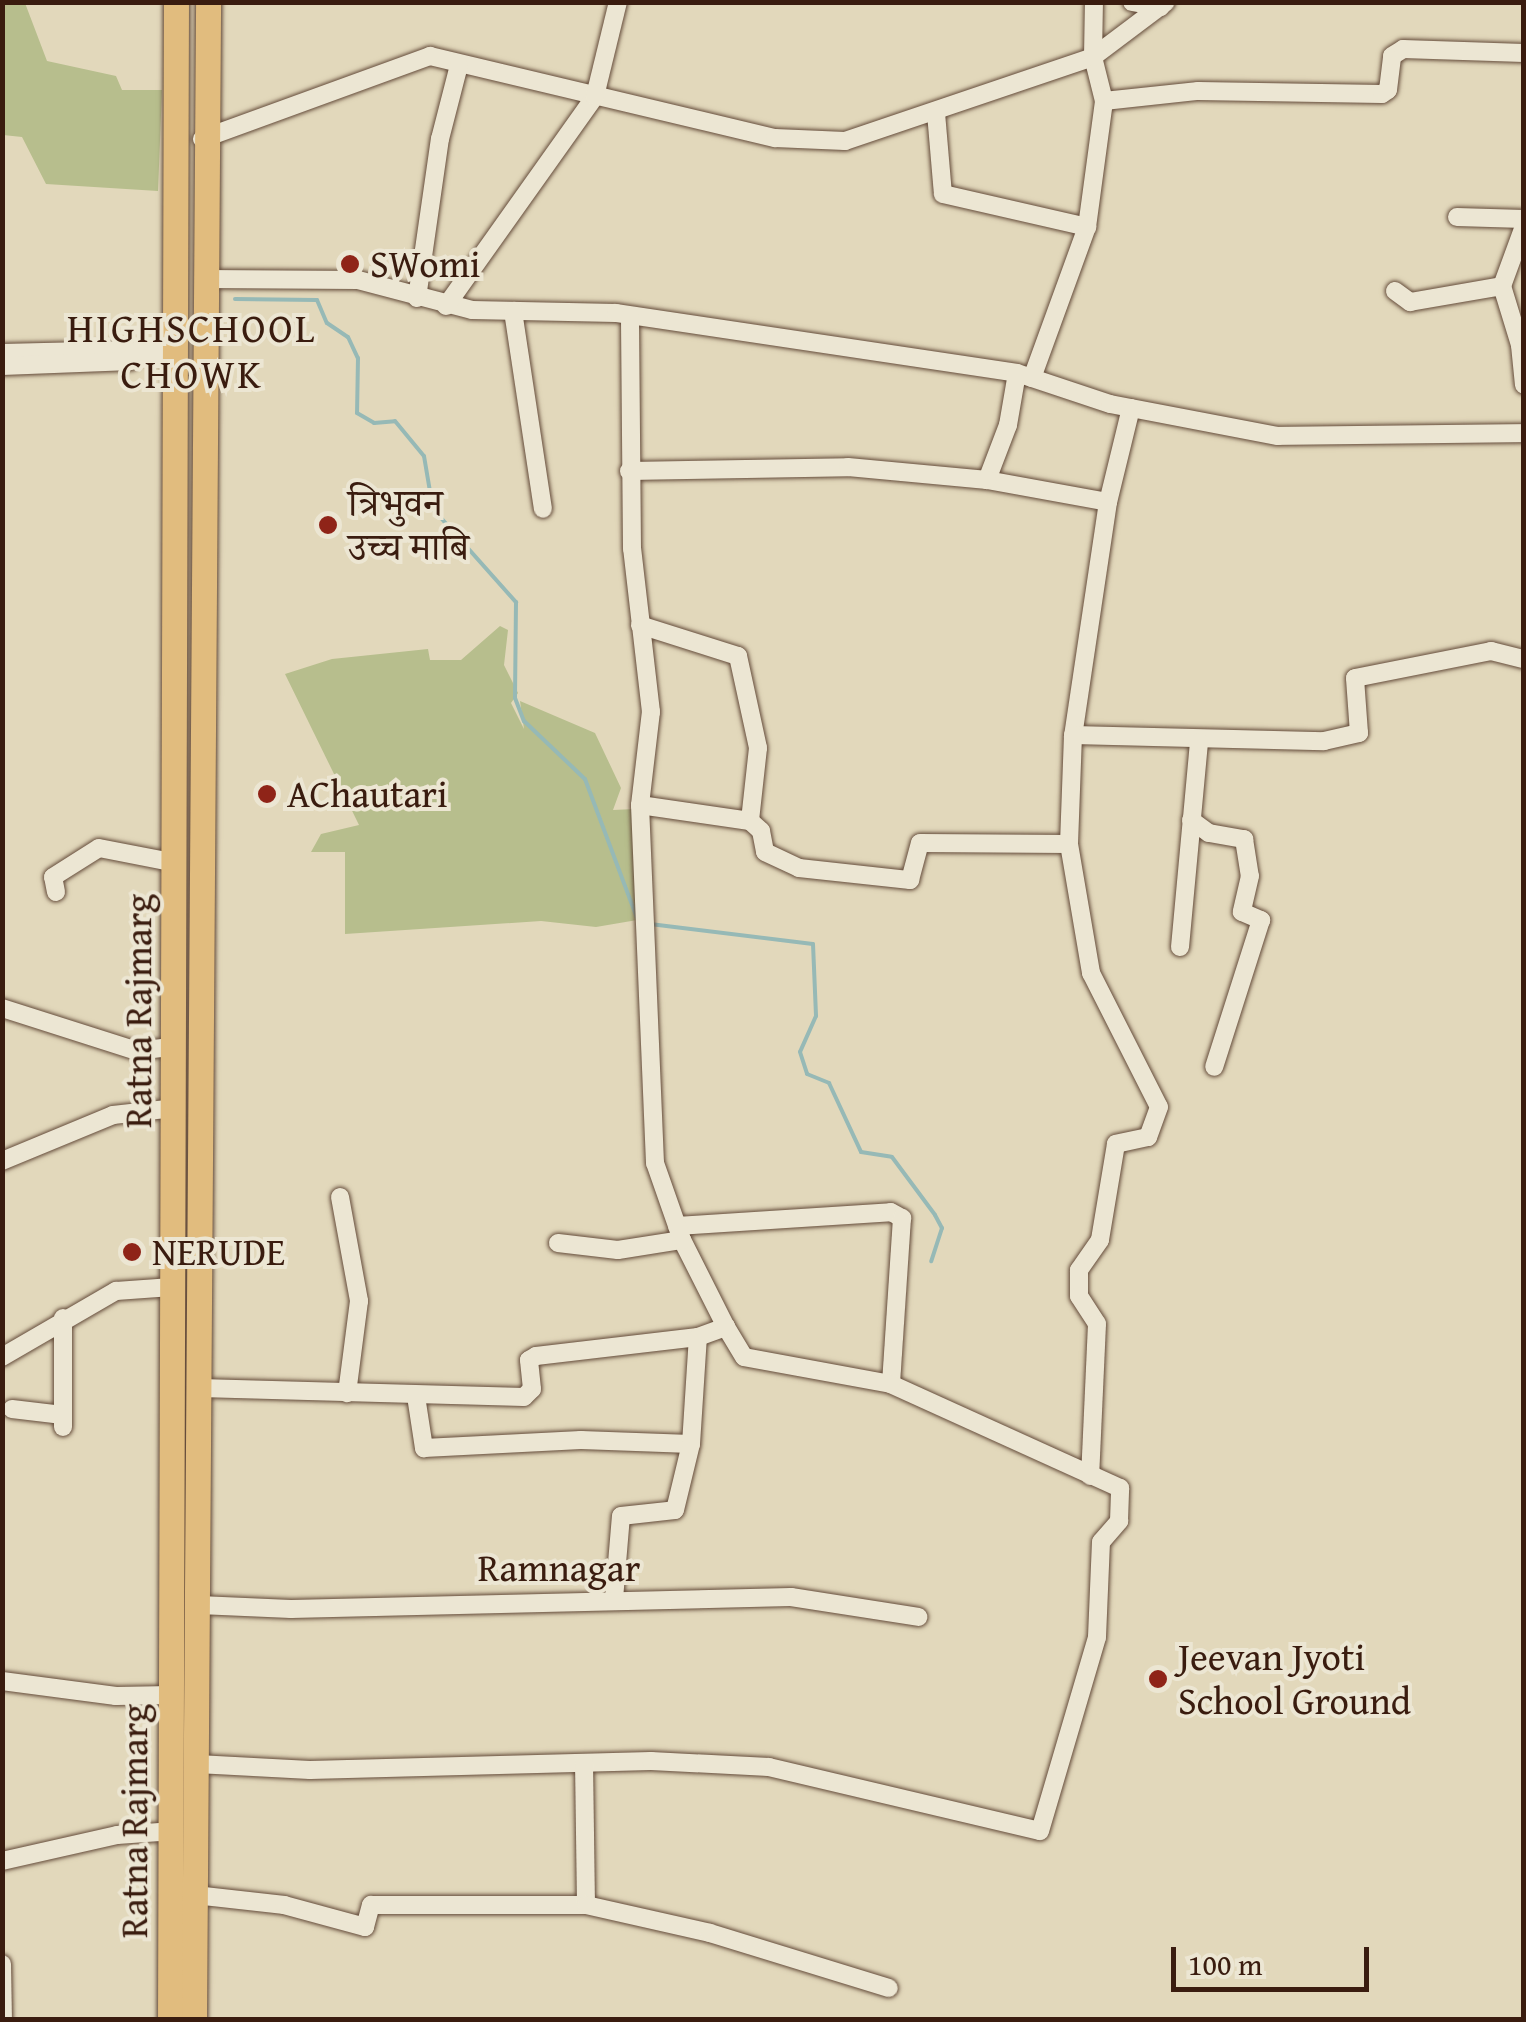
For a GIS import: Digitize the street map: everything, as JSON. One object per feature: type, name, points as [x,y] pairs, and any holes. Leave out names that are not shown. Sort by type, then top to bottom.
[{"type":"highway","name":"Ratna Rajmarg","points":[[176,2],[172,1695],[174,1831],[190,2019]]},
{"type":"highway","name":"Ratna Rajmarg","points":[[190,2019],[199,1605],[205,279],[202,139],[208,2]]},
{"type":"street","points":[[446,306],[595,96],[618,2]]},
{"type":"street","points":[[986,480],[1024,376],[1087,227],[1104,101],[1093,57],[1094,2]]},
{"type":"street","points":[[1132,2],[1164,5]]},
{"type":"street","points":[[202,139],[430,56],[776,138],[844,141],[1093,57],[1164,5]]},
{"type":"street","points":[[1104,101],[1198,90],[1382,94],[1388,90],[1392,56],[1403,48],[1524,54]]},
{"type":"street","points":[[417,298],[440,140],[459,65]]},
{"type":"street","points":[[936,113],[943,194],[1087,227]]},
{"type":"street","points":[[1457,217],[1524,218]]},
{"type":"street","points":[[1524,226],[1502,286],[1520,346],[1524,385]]},
{"type":"street","points":[[205,279],[358,280],[446,306],[630,316],[1024,376],[1131,408],[1278,436],[1524,432]]},
{"type":"street","points":[[1395,292],[1410,302],[1502,286]]},
{"type":"street","points":[[513,311],[543,509]]},
{"type":"street","points":[[197,1764],[310,1770],[584,1763],[769,1766],[1040,1831],[1096,1637],[1102,1542],[1119,1520],[1120,1488],[891,1384],[744,1357],[680,1232],[654,1163],[652,958],[640,805],[651,712],[640,626],[629,471],[630,316]]},
{"type":"street","points":[[2,353],[177,355]]},
{"type":"street","points":[[2,366],[129,355]]},
{"type":"street","points":[[1090,1476],[1097,1324],[1079,1296],[1079,1270],[1100,1240],[1116,1144],[1148,1137],[1159,1108],[1091,973],[1069,844],[1073,735],[1108,502],[1131,408]]},
{"type":"street","points":[[629,471],[848,467],[986,480],[1108,502]]},
{"type":"street","points":[[640,626],[738,656],[758,748],[750,821]]},
{"type":"street","points":[[1073,735],[1199,742],[1324,742],[1359,733],[1355,678],[1491,652],[1524,658]]},
{"type":"street","points":[[1180,947],[1199,742]]},
{"type":"street","points":[[640,805],[750,821],[761,831],[765,852],[800,868],[910,880],[920,844],[1069,844]]},
{"type":"street","points":[[1192,820],[1209,833],[1244,839],[1250,876],[1242,912],[1261,920],[1214,1067]]},
{"type":"street","points":[[56,892],[53,877],[99,848],[176,863]]},
{"type":"street","points":[[2,1008],[137,1051],[175,1046]]},
{"type":"street","points":[[2,1160],[113,1115],[174,1108]]},
{"type":"street","points":[[340,1197],[359,1300],[346,1394]]},
{"type":"street","points":[[558,1243],[618,1250],[680,1232],[891,1212],[902,1218],[891,1384]]},
{"type":"street","points":[[2,1357],[64,1318],[116,1292],[172,1287]]},
{"type":"street","points":[[12,1409],[63,1421],[64,1318]]},
{"type":"street","points":[[200,1388],[524,1397],[532,1388],[529,1360],[536,1356],[698,1337],[726,1327]]},
{"type":"street","points":[[614,1599],[621,1516],[675,1510],[690,1444],[698,1337]]},
{"type":"street","points":[[416,1396],[424,1448],[580,1440],[690,1444]]},
{"type":"street","name":"Ramnagar","points":[[199,1605],[291,1609],[790,1597],[918,1618]]},
{"type":"street","points":[[2,1681],[116,1696],[172,1695]]},
{"type":"street","points":[[584,1763],[586,1906]]},
{"type":"street","points":[[2,1861],[117,1835],[174,1831]]},
{"type":"street","points":[[195,1895],[284,1905],[365,1927],[371,1905],[586,1906],[710,1933],[889,1988]]},
{"type":"street","points":[[2,1964],[3,2020]]},
{"type":"green space","points":[[2,3],[25,3],[47,61],[116,76],[122,90],[162,90],[158,191],[46,184],[22,137],[3,135]]},
{"type":"green space","points":[[500,626],[508,630],[504,665],[518,693],[511,703],[524,729],[520,701],[595,733],[621,788],[613,810],[635,809],[643,919],[596,927],[541,921],[345,934],[345,852],[311,852],[321,834],[359,825],[285,674],[332,659],[428,649],[430,660],[461,660]]},
{"type":"waterway","points":[[235,299],[317,300],[327,323],[348,337],[358,358],[357,413],[374,423],[395,421],[424,456],[433,509],[516,602],[515,698],[524,721],[585,779],[637,918]]},
{"type":"waterway","points":[[650,924],[813,944],[816,1016],[800,1052],[807,1074],[829,1083],[861,1152],[892,1157],[935,1215],[942,1228],[931,1261]]},
{"type":"place","name":"SWomi","points":[[350,264]]},
{"type":"place","name":"त्रिभुवन उच्च माबि","points":[[328,525]]},
{"type":"place","name":"AChautari","points":[[267,794]]},
{"type":"place","name":"NERUDE","points":[[132,1252]]},
{"type":"place","name":"Jeevan Jyoti School Ground","points":[[1158,1679]]},
{"type":"district","name":"HIGHSCHOOL CHOWK","points":[[192,351]]}]
